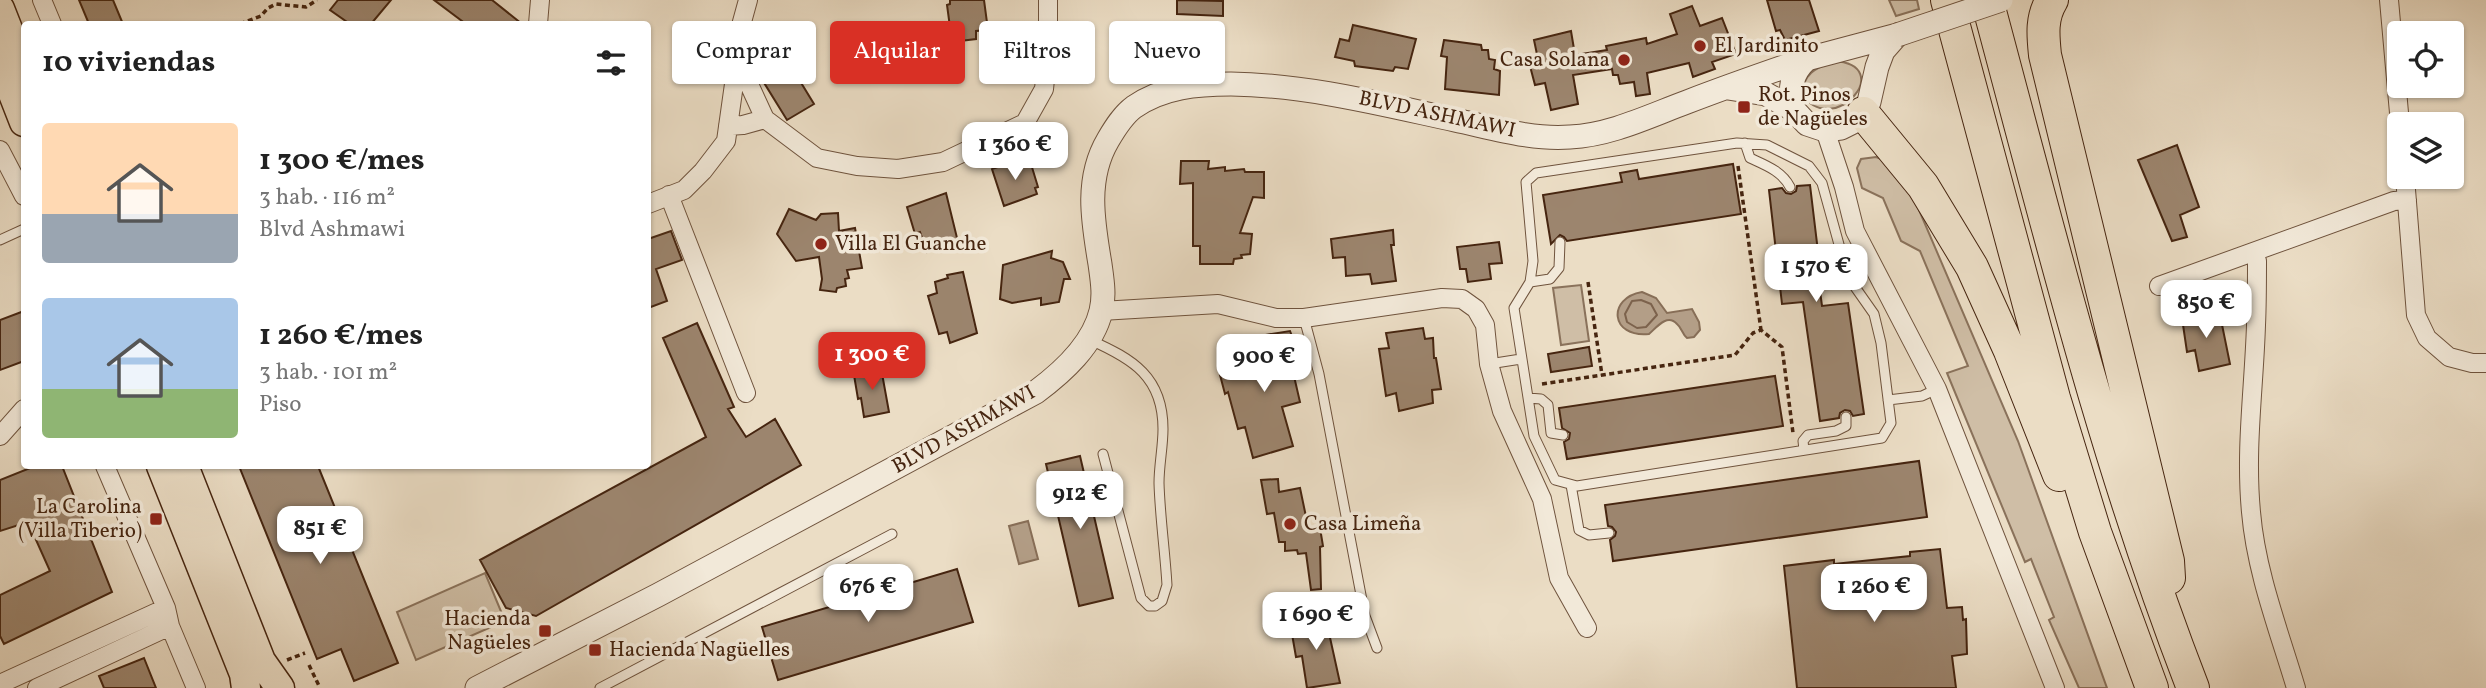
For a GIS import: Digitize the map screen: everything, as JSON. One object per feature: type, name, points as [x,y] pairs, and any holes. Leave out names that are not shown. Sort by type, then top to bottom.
[{"type":"highway","points":[[1947,0],[2054,398],[2095,532],[2151,688]]},
{"type":"highway","points":[[1987,0],[2089,382],[2128,506],[2193,688]]},
{"type":"highway","points":[[2052,0],[2043,23],[2045,55],[2168,561],[2171,632]]},
{"type":"highway","points":[[1867,100],[1972,267],[2010,351],[2055,470],[2095,532]]},
{"type":"main road","points":[[0,9],[21,62]]},
{"type":"main road","points":[[0,61],[21,114]]},
{"type":"main road","points":[[162,469],[244,674],[246,688]]},
{"type":"main road","points":[[185,469],[261,661],[280,688]]},
{"type":"street","points":[[42,0],[51,21]]},
{"type":"street","points":[[538,21],[540,0]]},
{"type":"street","points":[[742,21],[748,0]]},
{"type":"street","points":[[749,84],[765,119],[817,158],[857,166],[898,169],[943,162],[1025,123],[1044,89],[1048,51],[1048,0]]},
{"type":"street","points":[[1794,110],[1790,95],[1792,79],[1799,66],[1807,59],[1897,35],[2001,0]]},
{"type":"street","points":[[2389,0],[2399,112]]},
{"type":"street","points":[[1725,87],[1766,94],[1794,110],[1807,124],[1825,130],[1841,128],[1855,121],[1867,100],[1884,51],[1897,35]]},
{"type":"street","points":[[1829,52],[1844,53],[1856,58],[1867,69],[1867,100]]},
{"type":"street","name":"BLVD ASHMAWI","points":[[477,688],[670,589],[1036,392],[1064,369],[1089,339],[1101,312],[1102,281],[1091,204],[1097,164],[1104,147],[1124,116],[1135,107],[1165,92],[1182,87],[1214,84],[1284,86],[1347,96],[1528,135],[1568,138],[1611,130],[1807,59]]},
{"type":"street","points":[[651,203],[684,190],[726,141],[734,84]]},
{"type":"street","points":[[728,126],[765,119]]},
{"type":"street","points":[[1825,130],[1855,231],[1937,389],[2055,688]]},
{"type":"street","points":[[0,150],[21,190]]},
{"type":"street","points":[[2406,189],[2416,315],[2427,338],[2449,357],[2472,363],[2486,363]]},
{"type":"street","points":[[669,195],[746,393]]},
{"type":"street","points":[[2159,286],[2394,201],[2407,200]]},
{"type":"street","points":[[2254,252],[2257,261],[2257,287],[2249,464],[2251,513],[2256,548],[2268,595],[2297,688]]},
{"type":"street","points":[[1101,312],[1218,304],[1276,318],[1304,318],[1442,298],[1462,299],[1475,309],[1485,325],[1489,364],[1502,411],[1542,499],[1559,578],[1587,628]]},
{"type":"street","points":[[0,436],[21,412]]},
{"type":"street","points":[[106,469],[166,608],[170,626],[196,688]]},
{"type":"street","points":[[0,684],[166,608]]},
{"type":"street","points":[[37,688],[170,626]]},
{"type":"lane","points":[[1741,143],[1750,158],[1773,169],[1786,179],[1790,187]]},
{"type":"lane","points":[[1741,143],[1767,145],[1809,166],[1822,183],[1847,277],[1874,314],[1881,343],[1891,423],[1882,438],[1577,486],[1555,480],[1534,436],[1514,308],[1530,282],[1533,261],[1526,182],[1535,173],[1741,143]]},
{"type":"lane","points":[[0,240],[21,230]]},
{"type":"lane","points":[[1530,282],[1550,279],[1559,268],[1560,242]]},
{"type":"lane","points":[[1304,318],[1319,374],[1365,616],[1377,648]]},
{"type":"lane","points":[[1089,339],[1123,355],[1146,375],[1158,393],[1163,428],[1159,481],[1167,585],[1162,600],[1155,606],[1149,606],[1141,598],[1103,454]]},
{"type":"lane","points":[[1489,364],[1521,359]]},
{"type":"lane","points":[[1888,400],[1922,396],[1937,389]]},
{"type":"lane","points":[[1528,398],[1541,399],[1548,405],[1551,433],[1563,435]]},
{"type":"lane","points":[[1800,451],[1808,435],[1846,426],[1846,417]]},
{"type":"lane","points":[[1571,485],[1578,530],[1589,535],[1609,533]]},
{"type":"lane","points":[[600,688],[892,534]]},
{"type":"path","points":[[248,21],[261,16],[276,4],[306,7],[317,0]]},
{"type":"path","points":[[1741,143],[1737,160],[1760,330],[1782,347],[1800,451]]},
{"type":"path","points":[[1588,282],[1602,375]]},
{"type":"path","points":[[1526,386],[1735,355],[1753,333],[1760,330]]},
{"type":"path","points":[[309,665],[320,688]]},
{"type":"shaded area","points":[[1889,0],[1917,0],[1919,9],[1896,16]]},
{"type":"shaded area","points":[[1834,61],[1852,65],[1860,74],[1860,85],[1854,96],[1843,105],[1830,109],[1815,106],[1802,95],[1805,82],[1816,69]]},
{"type":"shaded area","points":[[1876,157],[1892,163],[1907,182],[2018,441],[2107,688],[2079,688],[2049,620],[2054,617],[2031,559],[2025,562],[1947,373],[1968,366],[1920,251],[1901,241],[1883,198],[1862,188],[1857,168],[1861,159]]},
{"type":"shaded area","points":[[1581,285],[1589,341],[1561,345],[1553,288]]},
{"type":"shaded area","points":[[485,573],[505,621],[416,660],[397,612]]},
{"type":"water","points":[[1642,292],[1656,298],[1667,313],[1692,309],[1700,330],[1694,337],[1687,338],[1679,326],[1669,320],[1649,334],[1636,334],[1627,330],[1620,324],[1619,309],[1631,296]]},
{"type":"water","points":[[1028,521],[1038,559],[1019,564],[1009,526]]},
{"type":"building","points":[[79,0],[113,0],[122,21],[88,21]]},
{"type":"building","points":[[338,0],[391,0],[374,21],[346,21],[330,10]]},
{"type":"building","points":[[434,0],[492,0],[518,21],[462,21]]},
{"type":"building","points":[[950,0],[984,0],[987,21],[979,21],[976,39],[965,40],[965,21],[949,21],[947,5]]},
{"type":"building","points":[[1177,0],[1223,1],[1223,16],[1177,14]]},
{"type":"building","points":[[1767,0],[1809,0],[1819,31],[1785,40],[1780,30],[1776,31]]},
{"type":"building","points":[[1692,6],[1700,26],[1722,18],[1736,54],[1712,62],[1715,69],[1693,77],[1689,63],[1647,73],[1650,94],[1636,96],[1634,82],[1620,84],[1618,75],[1613,75],[1612,69],[1573,75],[1578,104],[1551,110],[1545,83],[1535,85],[1530,66],[1539,64],[1534,40],[1571,31],[1575,55],[1607,50],[1606,46],[1646,38],[1647,44],[1677,34],[1670,14]]},
{"type":"building","points":[[1353,25],[1416,39],[1408,69],[1395,67],[1393,71],[1355,66],[1354,61],[1335,57],[1340,39],[1349,41]]},
{"type":"building","points":[[1444,40],[1481,45],[1482,50],[1488,50],[1489,59],[1495,60],[1494,69],[1500,71],[1499,95],[1445,89],[1447,57],[1441,56]]},
{"type":"building","points":[[765,84],[802,84],[814,104],[787,120]]},
{"type":"building","points":[[2177,145],[2199,207],[2180,215],[2187,237],[2172,241],[2138,160]]},
{"type":"building","points":[[1018,160],[1020,168],[1031,164],[1038,187],[1035,188],[1037,194],[1004,206],[992,169]]},
{"type":"building","points":[[1181,161],[1209,161],[1208,169],[1225,167],[1225,171],[1244,169],[1245,172],[1264,172],[1264,198],[1253,197],[1240,233],[1252,234],[1250,254],[1234,259],[1233,264],[1200,264],[1200,246],[1193,246],[1193,183],[1180,184]]},
{"type":"building","points":[[1733,164],[1741,214],[1567,241],[1560,235],[1551,244],[1543,195],[1622,182],[1620,173],[1637,170],[1639,179]]},
{"type":"building","points":[[1810,185],[1819,260],[1829,259],[1831,274],[1818,276],[1822,306],[1848,303],[1864,414],[1853,416],[1850,411],[1845,410],[1840,413],[1839,418],[1820,421],[1803,302],[1782,304],[1769,190],[1782,188],[1791,194],[1796,191],[1797,186]]},
{"type":"building","points":[[946,193],[958,242],[927,252],[920,232],[915,234],[907,207]]},
{"type":"building","name":"Villa El Guanche","points":[[789,209],[816,220],[821,214],[838,213],[839,231],[855,228],[862,268],[847,270],[849,278],[845,279],[846,286],[837,288],[836,292],[820,290],[822,279],[819,257],[796,261],[777,234]]},
{"type":"building","points":[[1393,230],[1394,245],[1391,245],[1396,281],[1372,284],[1370,274],[1346,276],[1345,257],[1333,258],[1331,239]]},
{"type":"building","points":[[671,231],[682,260],[656,269],[667,301],[651,307],[651,238]]},
{"type":"building","points":[[1499,242],[1502,263],[1489,264],[1491,279],[1468,282],[1466,269],[1460,269],[1457,247]]},
{"type":"building","points":[[1052,251],[1051,258],[1063,262],[1070,279],[1064,279],[1059,302],[1041,305],[1041,298],[1012,303],[1000,299],[1003,265]]},
{"type":"building","points":[[963,272],[977,333],[950,343],[947,332],[939,334],[928,296],[937,293],[935,282],[948,278],[947,275]]},
{"type":"building","points":[[2219,310],[2230,364],[2199,371],[2195,350],[2187,352],[2182,318]]},
{"type":"building","points":[[21,312],[21,362],[0,370],[0,320]]},
{"type":"building","points":[[697,323],[734,407],[728,409],[746,437],[775,419],[801,465],[536,616],[506,608],[480,560],[706,437],[663,338]]},
{"type":"building","points":[[1423,328],[1425,339],[1433,338],[1434,358],[1441,389],[1432,390],[1433,403],[1399,411],[1396,393],[1386,396],[1379,349],[1389,348],[1386,333]]},
{"type":"building","points":[[1290,331],[1295,344],[1287,346],[1300,402],[1282,407],[1293,446],[1253,458],[1245,427],[1238,429],[1228,392],[1225,394],[1220,375],[1255,364],[1248,343],[1265,339],[1265,335]]},
{"type":"building","points":[[1589,347],[1592,366],[1551,372],[1548,354]]},
{"type":"building","points":[[881,368],[889,412],[864,417],[854,375]]},
{"type":"building","points":[[1775,376],[1783,426],[1567,459],[1564,442],[1569,439],[1570,433],[1562,428],[1559,408]]},
{"type":"building","points":[[1080,456],[1113,598],[1079,606],[1046,464]]},
{"type":"building","points":[[1919,461],[1927,517],[1613,561],[1610,540],[1616,532],[1608,526],[1605,505]]},
{"type":"building","points":[[28,469],[63,469],[112,592],[4,644],[0,636],[0,595],[50,571],[28,522],[0,531],[0,480]]},
{"type":"building","points":[[240,469],[319,469],[398,663],[354,681],[341,649],[317,659]]},
{"type":"building","name":"Casa Limeña","points":[[1278,479],[1279,492],[1300,488],[1309,531],[1320,528],[1323,546],[1320,547],[1321,589],[1311,590],[1306,553],[1298,554],[1297,550],[1285,551],[1285,542],[1279,542],[1274,513],[1267,514],[1261,480]]},
{"type":"building","points":[[1940,549],[1947,608],[1962,607],[1963,620],[1966,619],[1967,654],[1952,656],[1956,688],[1797,688],[1784,566],[1910,556],[1910,552]]},
{"type":"building","points":[[957,569],[973,622],[778,680],[762,627]]},
{"type":"building","points":[[1325,615],[1340,683],[1307,688],[1302,656],[1296,657],[1292,634],[1297,633],[1295,622]]},
{"type":"building","points":[[144,658],[156,688],[104,688],[99,676]]},
{"type":"place","name":"El Jardinito","points":[[1700,46]]},
{"type":"place","name":"Casa Solana","points":[[1624,60]]},
{"type":"place","name":"Rot. Pinos de Nagüeles","points":[[1744,107]]},
{"type":"place","name":"Villa El Guanche","points":[[821,244]]},
{"type":"place","name":"La Carolina (Villa Tiberio)","points":[[156,519]]},
{"type":"place","name":"Casa Limeña","points":[[1290,524]]},
{"type":"place","name":"Hacienda Nagüeles","points":[[545,631]]},
{"type":"place","name":"Hacienda Nagüelles","points":[[595,650]]}]
